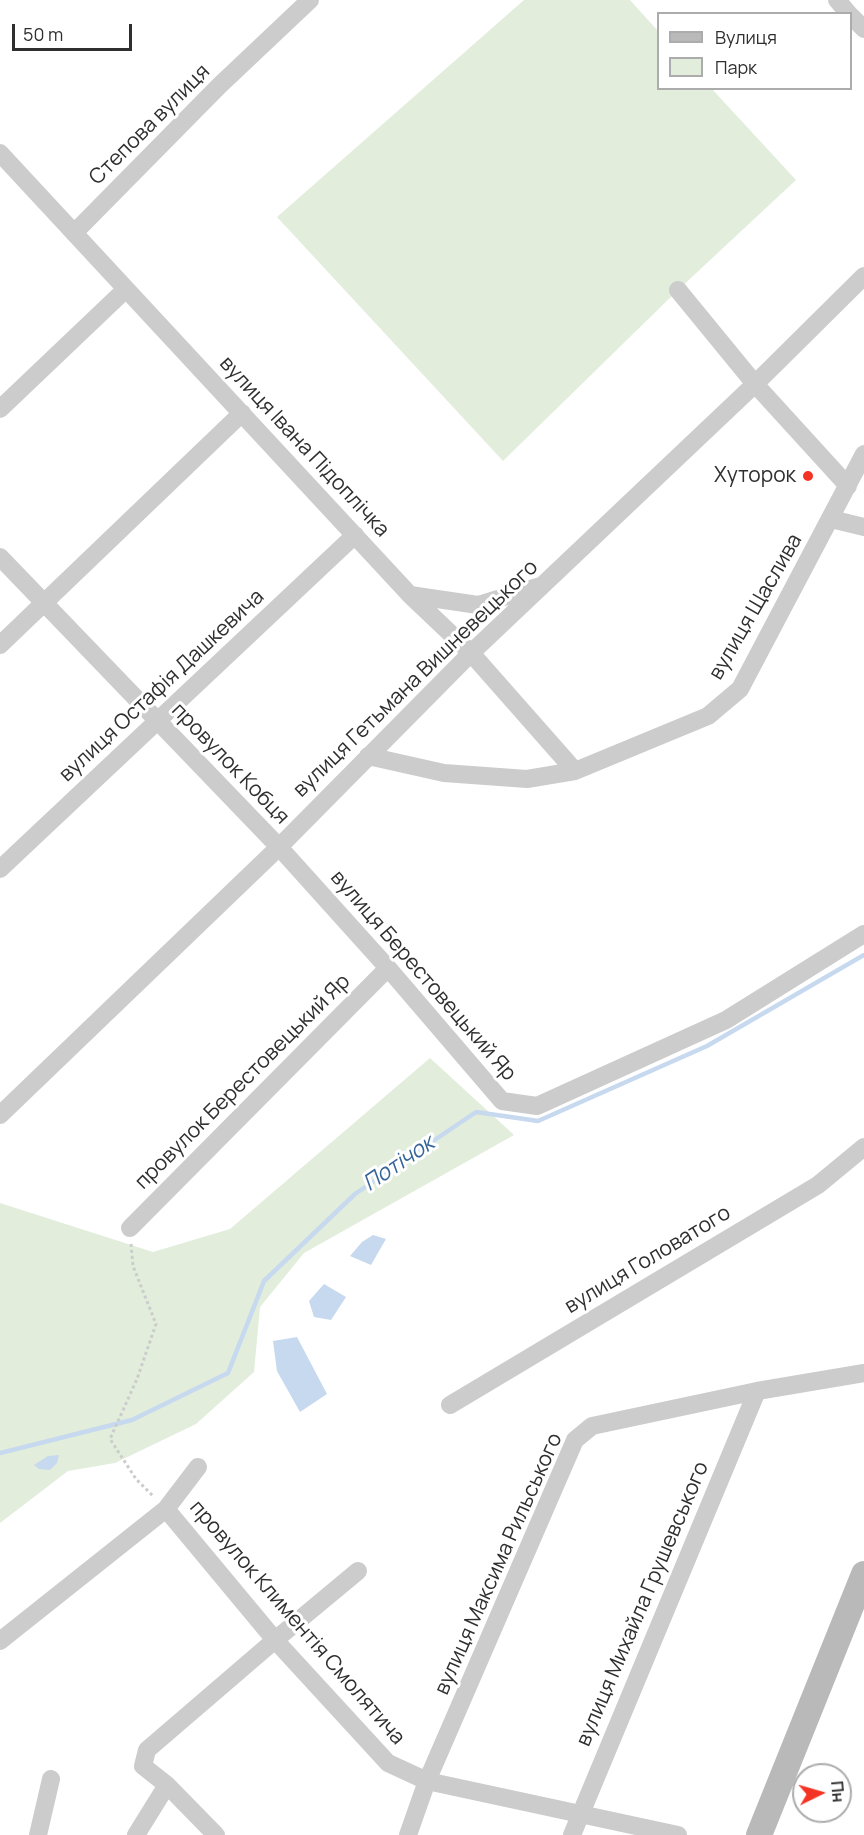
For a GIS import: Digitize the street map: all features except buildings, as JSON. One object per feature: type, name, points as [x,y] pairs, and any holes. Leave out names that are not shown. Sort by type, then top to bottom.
[{"type":"street","name":"Степова вулиця","points":[[75,233],[219,86],[310,0]]},
{"type":"street","points":[[837,0],[848,12]]},
{"type":"street","points":[[852,16],[864,29]]},
{"type":"street","name":"вулиця Івана Підоплічка","points":[[0,153],[410,595],[471,653],[575,771]]},
{"type":"street","name":"вулиця Гетьмана Вишневецького","points":[[0,1115],[279,847],[471,653],[755,384],[864,276]]},
{"type":"street","points":[[0,409],[126,289]]},
{"type":"street","points":[[678,290],[755,384],[848,486]]},
{"type":"street","points":[[0,645],[242,413]]},
{"type":"street","name":"вулиця Щаслива","points":[[368,756],[444,773],[527,779],[575,771],[708,716],[740,689],[864,454]]},
{"type":"street","points":[[831,519],[864,527]]},
{"type":"street","name":"вулиця Остафія Дашкевича","points":[[0,869],[355,535]]},
{"type":"street","name":"провулок Кобця","points":[[0,557],[279,847]]},
{"type":"street","points":[[410,595],[478,605],[544,585]]},
{"type":"street","name":"вулиця Берестовецький Яр","points":[[279,847],[388,968],[502,1101],[537,1106],[726,1020],[864,934]]},
{"type":"street","name":"провулок Берестовецький Яр","points":[[130,1228],[388,968]]},
{"type":"street","name":"вулиця Головатого","points":[[450,1405],[818,1185],[864,1147]]},
{"type":"street","name":"вулиця Максима Рильського","points":[[408,1835],[427,1781],[575,1440],[592,1426],[757,1391],[864,1374]]},
{"type":"street","name":"вулиця Михайла Грушевського","points":[[572,1835],[757,1391]]},
{"type":"street","points":[[0,1641],[166,1509],[198,1467]]},
{"type":"street","name":"провулок Климентія Смолятича","points":[[166,1509],[275,1640],[388,1763],[427,1781],[678,1835]]},
{"type":"street","points":[[216,1835],[166,1785],[143,1766],[147,1750],[358,1571]]},
{"type":"street","points":[[759,1835],[864,1574]]},
{"type":"street","points":[[38,1835],[51,1779]]},
{"type":"street","points":[[136,1835],[166,1785]]},
{"type":"path","points":[[130,1228],[133,1266],[156,1324],[137,1379],[110,1439],[136,1479],[166,1509]]},
{"type":"green space","points":[[524,0],[630,0],[657,30],[657,90],[713,90],[796,180],[678,290],[503,461],[277,217]]},
{"type":"green space","points":[[430,1058],[514,1135],[304,1253],[260,1307],[254,1372],[196,1424],[115,1463],[68,1471],[0,1523],[0,1203],[153,1252],[230,1229]]},
{"type":"water","points":[[373,1235],[386,1239],[371,1265],[350,1256],[362,1242]]},
{"type":"water","points":[[324,1284],[346,1297],[331,1320],[314,1317],[309,1301]]},
{"type":"water","points":[[297,1337],[327,1394],[300,1412],[277,1371],[273,1341]]},
{"type":"water","points":[[59,1455],[57,1463],[50,1470],[39,1469],[34,1465],[48,1456]]},
{"type":"waterway","name":"Потічок","points":[[0,1453],[132,1420],[228,1373],[264,1281],[355,1194],[476,1112],[538,1121],[707,1046],[864,955]]},
{"type":"place","name":"Хуторок","points":[[808,476]]}]
